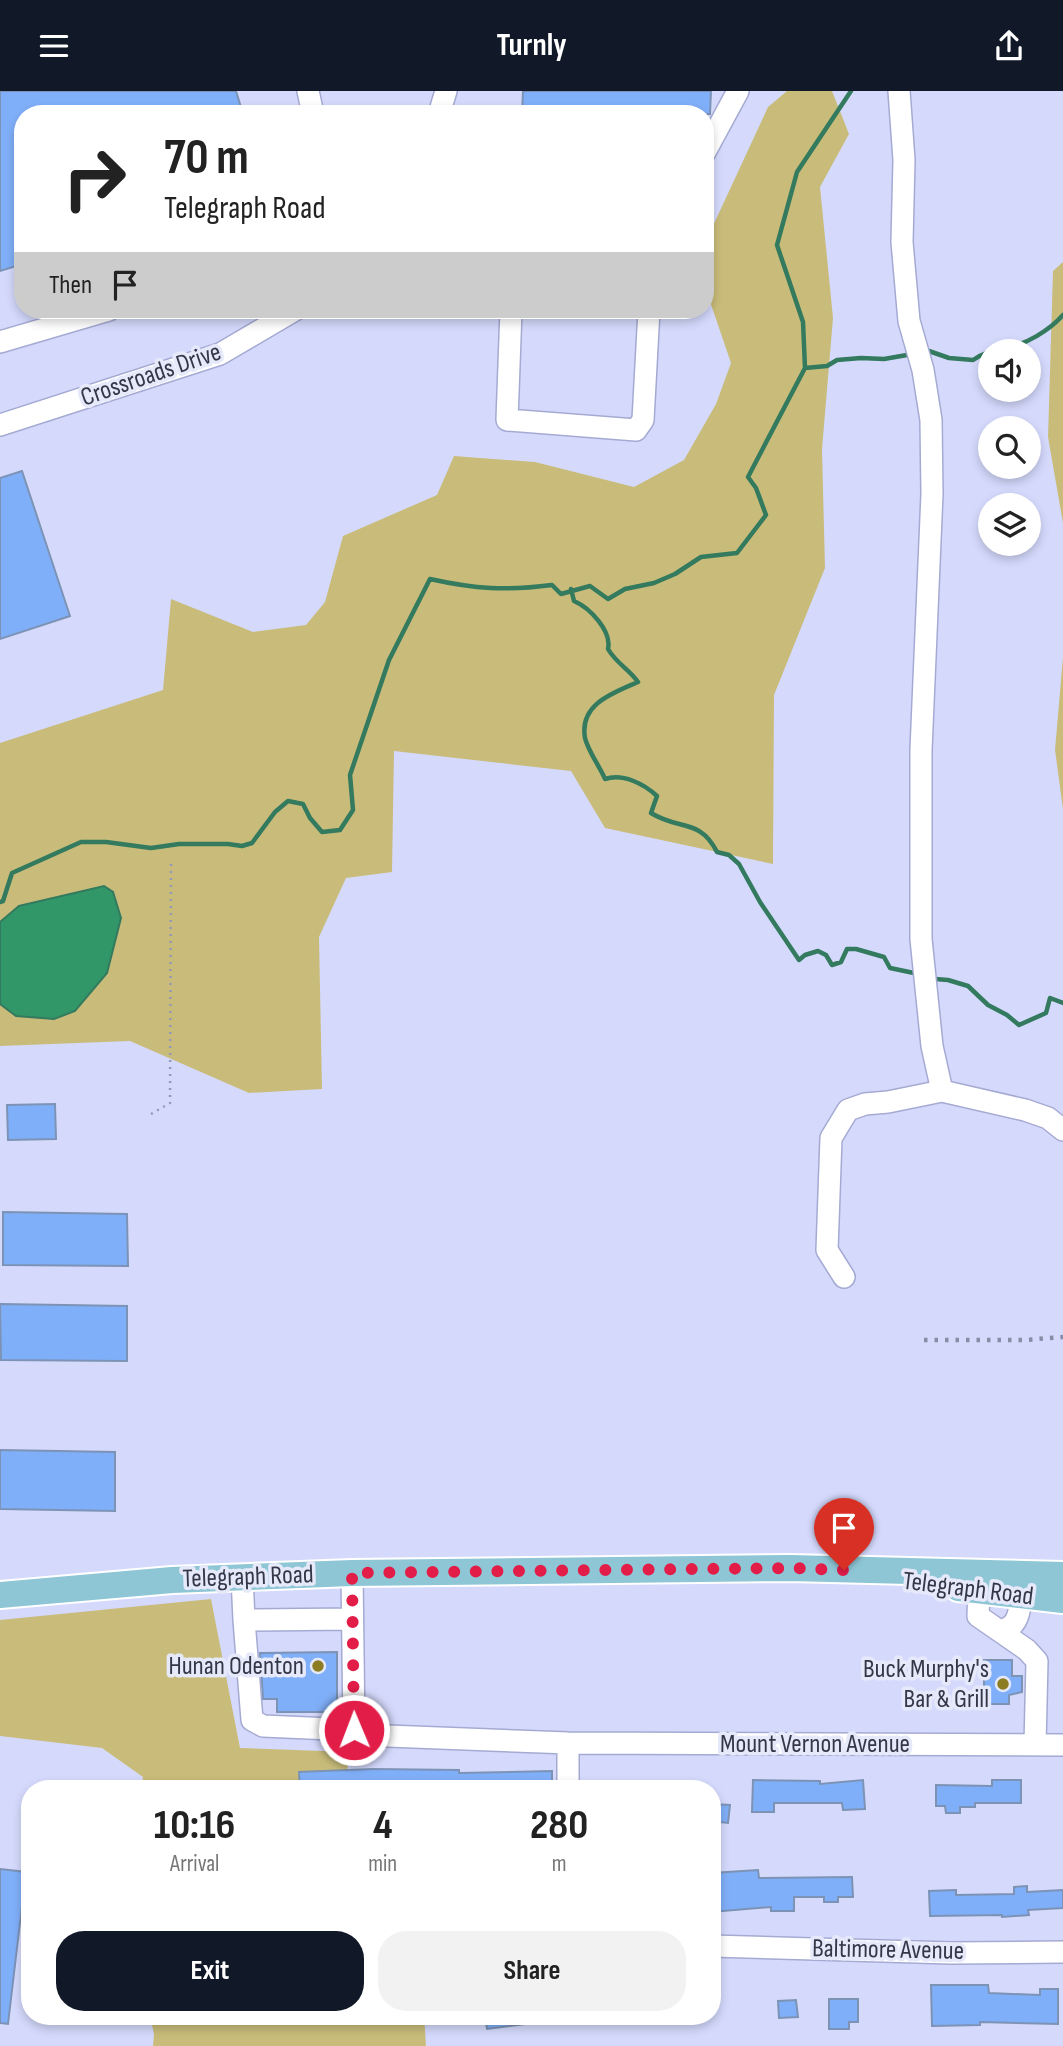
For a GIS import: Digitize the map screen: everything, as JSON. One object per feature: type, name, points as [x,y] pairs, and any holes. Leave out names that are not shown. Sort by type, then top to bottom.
[{"type":"main road","name":"Telegraph Road","points":[[790,1568],[1063,1600]]},
{"type":"main road","name":"Telegraph Road","points":[[0,1595],[172,1580],[352,1573],[790,1568],[1063,1575]]},
{"type":"street","points":[[714,135],[738,91]]},
{"type":"street","points":[[899,91],[904,160],[902,242],[909,321],[923,370],[931,419],[932,494],[922,750],[921,939],[932,1046],[942,1091]]},
{"type":"street","points":[[0,342],[78,319]]},
{"type":"street","name":"Crossroads Drive","points":[[0,425],[220,354],[281,319]]},
{"type":"street","points":[[511,319],[507,420],[636,430],[643,420],[649,319]]},
{"type":"street","points":[[844,1277],[827,1250],[831,1138],[848,1110],[865,1104],[942,1091],[1025,1109],[1048,1118],[1063,1131]]},
{"type":"street","points":[[352,1573],[358,1733]]},
{"type":"street","points":[[242,1577],[244,1620],[352,1619]]},
{"type":"street","points":[[979,1590],[978,1616],[1027,1650],[1037,1661],[1035,1745]]},
{"type":"street","points":[[1000,1631],[1013,1626],[1018,1617],[1022,1595]]},
{"type":"street","name":"Mount Vernon Avenue","points":[[244,1620],[252,1720],[263,1726],[568,1744],[1063,1745]]},
{"type":"street","points":[[568,1744],[568,1780]]},
{"type":"street","name":"Baltimore Avenue","points":[[721,1946],[951,1953],[1063,1952]]},
{"type":"path","points":[[151,1114],[170,1103],[170,860]]},
{"type":"shaded area","points":[[787,91],[832,91],[849,134],[820,187],[833,318],[822,449],[825,568],[774,695],[773,864],[605,828],[571,771],[394,751],[392,872],[346,878],[319,937],[322,1089],[249,1093],[130,1041],[0,1046],[0,743],[163,690],[171,599],[253,632],[306,625],[325,602],[343,536],[437,495],[454,456],[535,462],[634,487],[684,460],[716,404],[731,363],[714,313],[714,224],[768,107]]},
{"type":"shaded area","points":[[1063,262],[1063,523],[1048,437],[1053,271]]},
{"type":"shaded area","points":[[1063,657],[1063,809],[1055,750]]},
{"type":"shaded area","points":[[104,886],[113,892],[121,918],[107,973],[75,1011],[54,1019],[16,1016],[0,1004],[0,922],[19,906]]},
{"type":"shaded area","points":[[211,1599],[240,1748],[351,1752],[345,1780],[142,1780],[143,1777],[102,1748],[0,1736],[0,1620]]},
{"type":"shaded area","points":[[152,2025],[425,2025],[426,2046],[153,2046]]},
{"type":"building","points":[[0,91],[236,91],[240,105],[14,105],[14,267],[0,271]]},
{"type":"building","points":[[523,91],[711,91],[710,105],[522,105]]},
{"type":"building","points":[[22,471],[70,616],[0,639],[0,478]]},
{"type":"building","points":[[55,1104],[56,1139],[8,1140],[7,1105]]},
{"type":"building","points":[[3,1212],[127,1214],[128,1266],[3,1265]]},
{"type":"building","points":[[0,1304],[127,1306],[127,1361],[1,1360]]},
{"type":"building","points":[[0,1450],[115,1452],[115,1511],[0,1509]]},
{"type":"building","points":[[337,1652],[337,1712],[277,1712],[277,1699],[263,1699],[260,1653]]},
{"type":"building","name":"Buck Murphy's Bar & Grill","points":[[984,1660],[1012,1660],[1012,1676],[1022,1676],[1022,1692],[1009,1695],[1009,1704],[990,1704],[990,1697],[984,1697]]},
{"type":"building","points":[[373,1769],[459,1770],[459,1773],[552,1771],[552,1780],[299,1780],[299,1772]]},
{"type":"building","points":[[753,1780],[820,1781],[820,1784],[863,1780],[865,1809],[843,1810],[842,1803],[774,1803],[774,1812],[752,1812]]},
{"type":"building","points":[[992,1780],[1021,1780],[1021,1803],[975,1803],[975,1807],[960,1807],[960,1813],[946,1813],[945,1806],[936,1806],[936,1785],[992,1786]]},
{"type":"building","points":[[721,1804],[730,1805],[728,1823],[721,1822]]},
{"type":"building","points":[[0,1869],[21,1871],[21,1914],[8,2024],[0,2023]]},
{"type":"building","points":[[758,1870],[759,1878],[852,1877],[853,1897],[838,1897],[838,1902],[824,1902],[824,1897],[794,1897],[794,1911],[771,1911],[771,1907],[721,1911],[721,1872]]},
{"type":"building","points":[[1027,1886],[1027,1892],[1063,1890],[1063,1908],[1028,1910],[1029,1915],[1002,1917],[930,1916],[929,1891],[956,1890],[956,1895],[1014,1894],[1014,1887]]},
{"type":"building","points":[[931,1985],[988,1985],[989,1993],[1040,1995],[1040,1989],[1058,1989],[1058,2024],[980,2022],[980,2025],[932,2026]]},
{"type":"building","points":[[829,1999],[858,1999],[858,2022],[849,2022],[849,2029],[829,2029]]},
{"type":"building","points":[[796,2000],[798,2017],[779,2018],[778,2001]]},
{"type":"building","points":[[486,2025],[518,2025],[487,2029]]},
{"type":"waterway","points":[[0,902],[3,901],[12,873],[81,842],[106,842],[151,848],[179,844],[242,846],[252,843],[275,812],[288,801],[303,804],[322,832],[340,830],[353,810],[350,775],[389,660],[430,579],[491,588],[552,585],[561,594],[590,586],[608,599],[625,589],[654,583],[675,574],[701,557],[737,553],[766,515],[756,488],[748,477],[805,368],[803,322],[777,245],[797,172],[851,91]]},
{"type":"waterway","points":[[926,350],[949,358],[973,360],[1029,340],[1063,315]]},
{"type":"waterway","points":[[805,368],[827,366],[837,360],[884,359],[907,355]]},
{"type":"waterway","points":[[571,589],[574,601],[587,609],[603,628],[611,654],[638,682],[600,701],[587,716],[585,738],[605,779],[619,777],[646,787],[657,796],[651,813],[696,829],[704,834],[717,852],[729,855],[739,864],[760,902],[799,960],[818,951],[826,955],[832,965],[841,962],[847,949],[856,949],[884,957],[890,968],[914,973]]},
{"type":"waterway","points":[[935,979],[968,986],[988,1005],[1019,1025],[1046,1013],[1050,998],[1063,1003]]},
{"type":"railway","points":[[924,1340],[1025,1340],[1063,1337]]},
{"type":"place","name":"Hunan Odenton","points":[[318,1666]]},
{"type":"place","name":"Buck Murphy's Bar & Grill","points":[[1003,1684]]},
{"type":"route","points":[[354,1730],[352,1573],[790,1568],[844,1570]]}]
